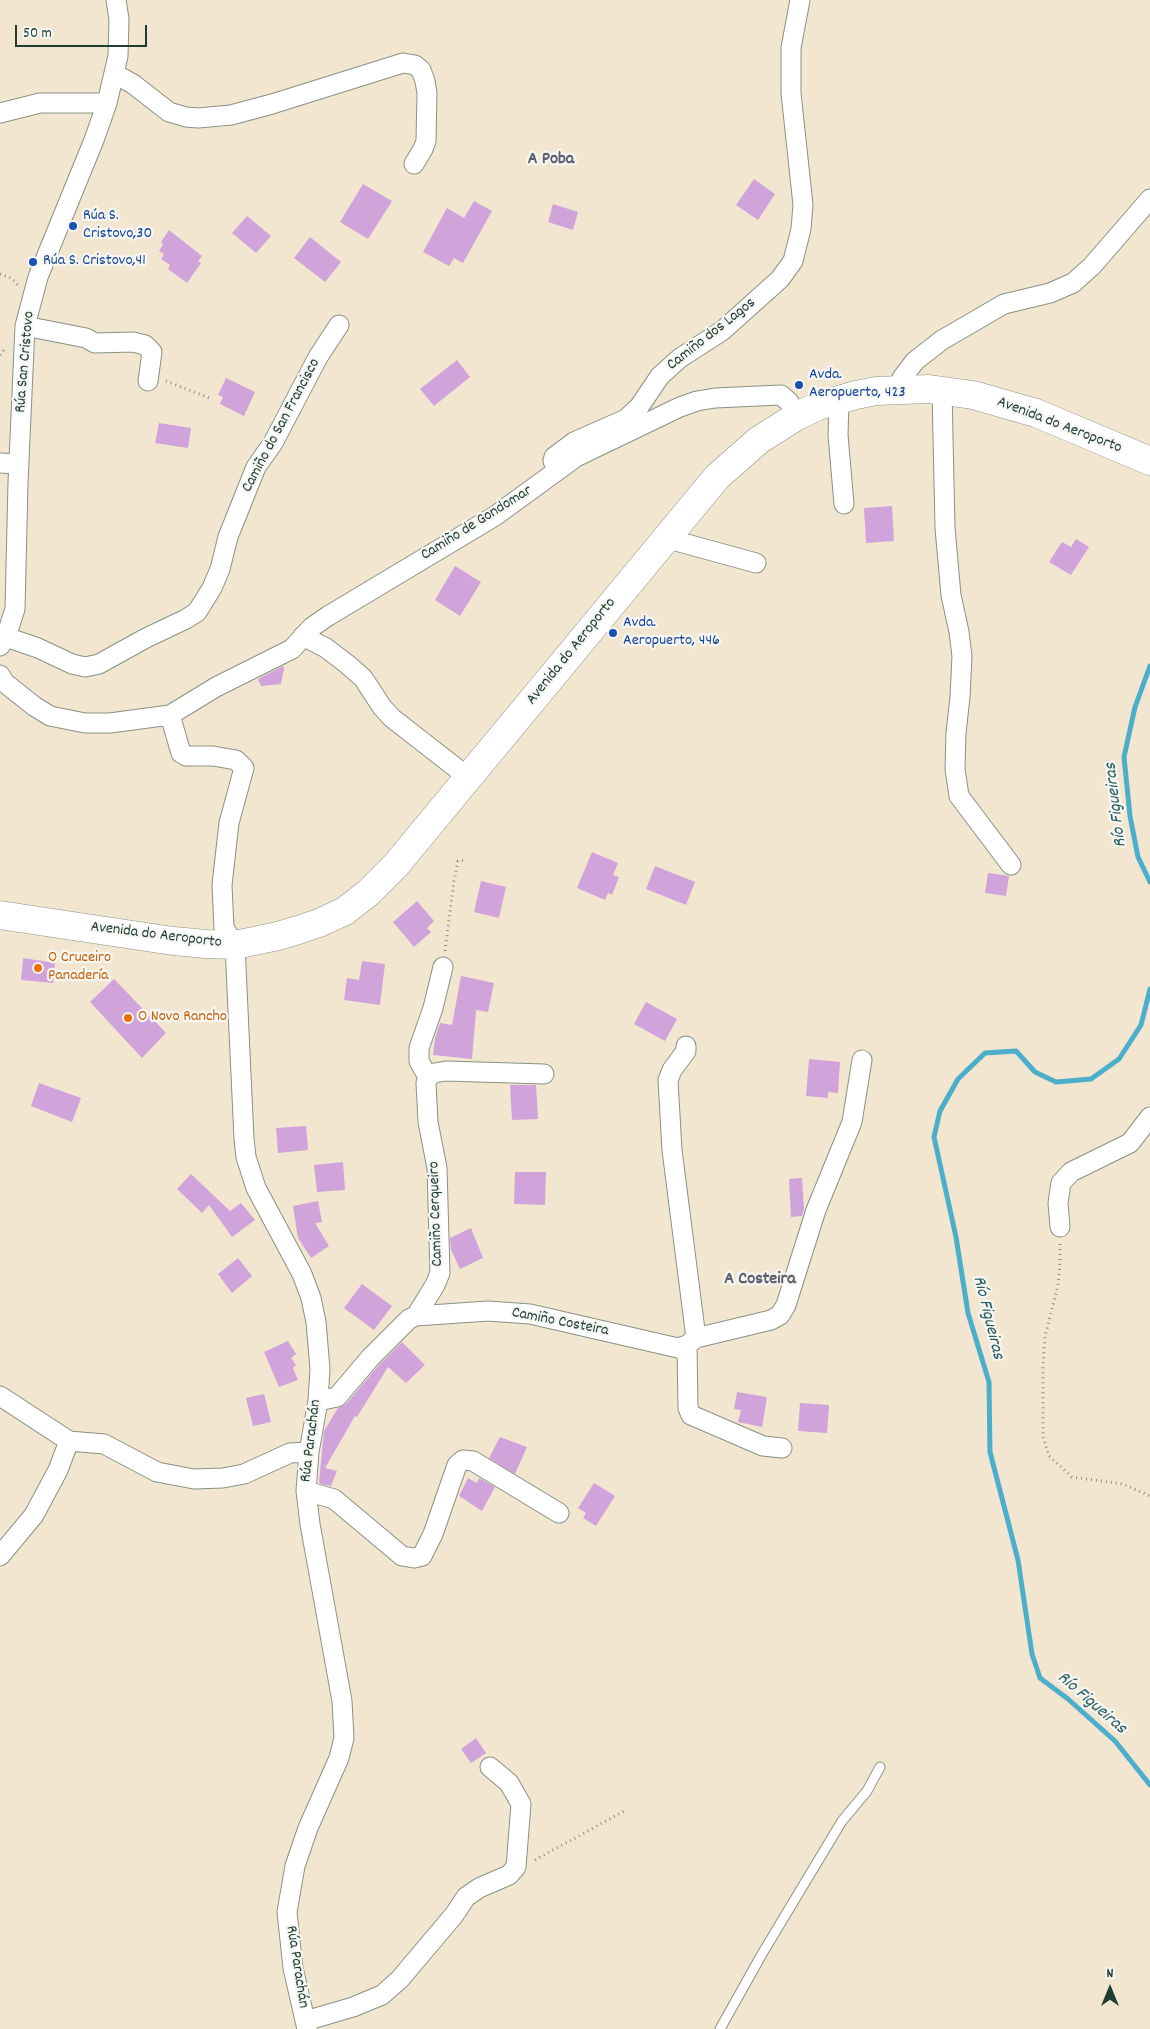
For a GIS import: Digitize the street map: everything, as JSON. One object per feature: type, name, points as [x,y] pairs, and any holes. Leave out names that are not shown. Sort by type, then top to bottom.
[{"type":"main road","name":"Avenida do Aeroporto","points":[[0,915],[173,941],[235,945],[278,936],[319,923],[356,903],[396,865],[717,477],[759,440],[797,416],[839,400],[876,392],[902,390],[942,391],[973,395],[1036,414],[1150,461]]},
{"type":"street","name":"Rúa San Cristovo","points":[[3,641],[15,610],[25,326],[38,277],[94,140],[107,103],[115,74],[119,38],[116,0]]},
{"type":"street","name":"Camiño dos Lagos","points":[[550,477],[554,457],[574,442],[626,419],[638,407],[660,376],[680,358],[722,331],[780,279],[793,260],[801,230],[803,205],[791,94],[791,48],[800,0]]},
{"type":"street","points":[[115,74],[133,84],[170,112],[186,117],[198,118],[231,115],[403,63],[415,65],[421,70],[427,94],[426,141],[423,150],[414,164]]},
{"type":"street","points":[[0,113],[40,104],[107,103]]},
{"type":"street","points":[[902,390],[902,378],[915,361],[942,340],[1004,304],[1050,293],[1073,283],[1092,266],[1150,199]]},
{"type":"street","name":"Camiño do San Francisco","points":[[3,641],[38,648],[72,664],[85,667],[105,661],[146,638],[186,620],[197,612],[215,582],[228,537],[256,467],[273,443],[318,357],[339,325]]},
{"type":"street","points":[[25,326],[86,338],[95,343],[133,342],[145,345],[152,352],[149,377]]},
{"type":"street","points":[[942,391],[945,528],[951,595],[962,656],[955,770],[959,796],[1011,865]]},
{"type":"street","name":"Camiño de Gondomar","points":[[0,675],[5,683],[50,716],[85,723],[110,724],[170,715],[216,687],[292,649],[312,627],[328,616],[495,516],[576,456],[680,407],[697,401],[715,398],[781,395],[789,402],[797,416]]},
{"type":"street","points":[[839,400],[838,434],[844,504]]},
{"type":"street","points":[[0,463],[19,464]]},
{"type":"street","points":[[665,538],[756,564]]},
{"type":"street","points":[[303,636],[326,648],[347,664],[363,678],[382,707],[392,718],[469,778]]},
{"type":"street","points":[[170,715],[181,753],[186,756],[213,756],[236,760],[244,768],[229,823],[222,885],[224,928],[235,945]]},
{"type":"street","name":"Rúa Parachán","points":[[235,945],[242,1120],[246,1156],[256,1188],[302,1274],[311,1298],[316,1322],[320,1369],[318,1401],[309,1452],[306,1492],[342,1701],[344,1738],[339,1758],[308,1828],[295,1866],[287,1912],[293,1968],[306,2025]]},
{"type":"street","name":"Camiño Cerqueiro","points":[[416,1316],[440,1273],[437,1168],[428,1122],[426,1083],[428,1078],[420,1061],[420,1048],[433,1008],[442,967]]},
{"type":"street","points":[[686,1046],[686,1051],[672,1070],[668,1080],[672,1150],[692,1342],[688,1408],[691,1415],[763,1446],[782,1448]]},
{"type":"street","name":"Camiño Costeira","points":[[416,1316],[488,1311],[530,1314],[678,1348],[692,1342],[771,1320],[780,1315],[786,1305],[816,1210],[852,1122],[862,1060]]},
{"type":"street","points":[[428,1078],[434,1073],[446,1071],[544,1074]]},
{"type":"street","points":[[1060,1227],[1058,1204],[1061,1183],[1070,1172],[1130,1143],[1150,1117]]},
{"type":"street","points":[[318,1401],[337,1397],[370,1358],[409,1320],[416,1316]]},
{"type":"street","points":[[0,1396],[69,1441],[104,1444],[157,1472],[194,1479],[223,1478],[244,1474],[290,1453],[309,1452]]},
{"type":"street","points":[[0,1556],[34,1515],[58,1470],[69,1441]]},
{"type":"street","points":[[306,1492],[334,1499],[402,1556],[414,1558],[422,1556],[430,1541],[457,1465],[463,1460],[473,1461],[559,1513]]},
{"type":"street","points":[[306,2025],[382,1996],[400,1979],[454,1915],[466,1897],[479,1888],[509,1875],[516,1867],[520,1804],[509,1783],[490,1767]]},
{"type":"lane","points":[[720,2029],[762,1954],[842,1821],[867,1791],[880,1767]]},
{"type":"path","points":[[149,377],[212,399]]},
{"type":"path","points":[[442,967],[458,861],[466,860]]},
{"type":"path","points":[[1060,1227],[1058,1285],[1045,1336],[1043,1367],[1043,1437],[1048,1456],[1072,1476],[1123,1484],[1150,1496]]},
{"type":"path","points":[[516,1867],[531,1862],[626,1810]]},
{"type":"building","points":[[754,179],[775,194],[758,220],[736,205]]},
{"type":"building","points":[[363,184],[392,201],[368,239],[340,222]]},
{"type":"building","points":[[474,201],[492,211],[463,263],[454,258],[449,266],[423,252],[447,208],[464,218]]},
{"type":"building","points":[[553,204],[578,212],[573,230],[548,222]]},
{"type":"building","points":[[247,216],[271,236],[256,253],[232,233]]},
{"type":"building","points":[[169,230],[202,256],[198,261],[201,263],[187,283],[168,269],[170,265],[161,259],[164,254],[159,251],[163,244],[161,242]]},
{"type":"building","points":[[310,237],[341,262],[325,282],[294,258]]},
{"type":"building","points":[[457,360],[470,377],[434,406],[420,389]]},
{"type":"building","points":[[226,378],[255,392],[244,416],[220,404],[223,397],[218,395]]},
{"type":"building","points":[[159,423],[191,428],[188,448],[155,443]]},
{"type":"building","points":[[892,506],[894,541],[866,543],[864,508]]},
{"type":"building","points":[[1076,539],[1089,547],[1071,575],[1049,562],[1062,542],[1071,547]]},
{"type":"building","points":[[455,566],[481,582],[460,616],[435,600]]},
{"type":"building","points":[[283,666],[281,684],[261,686],[258,679]]},
{"type":"building","points":[[592,852],[618,863],[613,875],[619,877],[612,895],[608,893],[605,900],[577,888]]},
{"type":"building","points":[[655,866],[695,882],[686,905],[646,889]]},
{"type":"building","points":[[988,873],[1009,876],[1006,896],[985,893]]},
{"type":"building","points":[[481,881],[506,887],[499,918],[474,912]]},
{"type":"building","points":[[417,901],[434,921],[427,928],[431,932],[414,947],[393,922]]},
{"type":"building","points":[[23,958],[55,963],[53,983],[21,980]]},
{"type":"building","points":[[362,961],[385,964],[380,1005],[344,1000],[347,978],[359,980]]},
{"type":"building","points":[[461,976],[494,983],[488,1012],[476,1010],[472,1059],[433,1055],[435,1038],[440,1023],[452,1025]]},
{"type":"building","name":"O Novo Rancho","points":[[114,979],[166,1033],[142,1058],[90,1002]]},
{"type":"building","points":[[646,1002],[677,1019],[665,1041],[634,1024]]},
{"type":"building","points":[[809,1059],[840,1062],[838,1093],[828,1092],[828,1098],[806,1096]]},
{"type":"building","points":[[39,1083],[81,1098],[72,1122],[31,1106]]},
{"type":"building","points":[[510,1085],[536,1085],[538,1119],[512,1120]]},
{"type":"building","points":[[306,1126],[308,1150],[278,1153],[276,1128]]},
{"type":"building","points":[[343,1162],[345,1190],[317,1192],[314,1165]]},
{"type":"building","points":[[515,1172],[546,1172],[545,1205],[514,1204]]},
{"type":"building","points":[[191,1174],[230,1211],[241,1203],[255,1220],[232,1237],[209,1205],[202,1213],[177,1189]]},
{"type":"building","points":[[802,1178],[804,1210],[802,1216],[791,1217],[789,1179]]},
{"type":"building","points":[[318,1201],[322,1222],[315,1223],[329,1246],[311,1258],[298,1238],[293,1206]]},
{"type":"building","points":[[471,1228],[483,1258],[460,1269],[451,1250],[450,1238]]},
{"type":"building","points":[[238,1258],[252,1276],[232,1293],[218,1274]]},
{"type":"building","points":[[362,1284],[392,1306],[374,1330],[344,1308]]},
{"type":"building","points":[[288,1341],[296,1354],[291,1358],[296,1365],[293,1368],[298,1380],[279,1387],[264,1352]]},
{"type":"building","points":[[402,1342],[425,1365],[406,1383],[388,1367],[357,1417],[355,1416],[325,1468],[337,1471],[331,1486],[321,1484],[319,1482],[324,1431],[338,1408],[346,1404],[378,1366]]},
{"type":"building","points":[[737,1392],[767,1397],[762,1427],[738,1422],[741,1410],[734,1409]]},
{"type":"building","points":[[264,1394],[271,1422],[253,1426],[246,1398]]},
{"type":"building","points":[[800,1403],[829,1405],[827,1433],[798,1431]]},
{"type":"building","points":[[500,1437],[527,1447],[515,1474],[489,1458]]},
{"type":"building","points":[[468,1478],[477,1483],[479,1478],[495,1487],[482,1511],[459,1496]]},
{"type":"building","points":[[594,1483],[615,1496],[596,1526],[583,1518],[586,1513],[578,1508]]},
{"type":"building","points":[[476,1738],[486,1753],[471,1763],[461,1749]]},
{"type":"waterway","name":"Río Figueiras","points":[[1150,666],[1135,707],[1124,757],[1130,816],[1138,857],[1150,882]]},
{"type":"waterway","name":"Río Figueiras","points":[[1150,989],[1141,1025],[1119,1059],[1091,1079],[1056,1082],[1035,1072],[1016,1051],[985,1053],[958,1079],[940,1111],[934,1137],[956,1237],[968,1313],[989,1382],[990,1452],[1018,1560],[1032,1654],[1040,1678],[1068,1699],[1115,1741],[1150,1785]]},
{"type":"place","name":"Rúa S. Cristovo,30","points":[[73,226]]},
{"type":"place","name":"Rúa S. Cristovo,41","points":[[33,262]]},
{"type":"place","name":"Avda. Aeropuerto, 423","points":[[799,385]]},
{"type":"place","name":"Avda. Aeropuerto, 446","points":[[613,633]]},
{"type":"place","name":"O Cruceiro Panadería","points":[[38,968]]},
{"type":"place","name":"O Novo Rancho","points":[[128,1018]]},
{"type":"district","name":"A Poba","points":[[551,161]]},
{"type":"district","name":"A Costeira","points":[[760,1281]]}]
